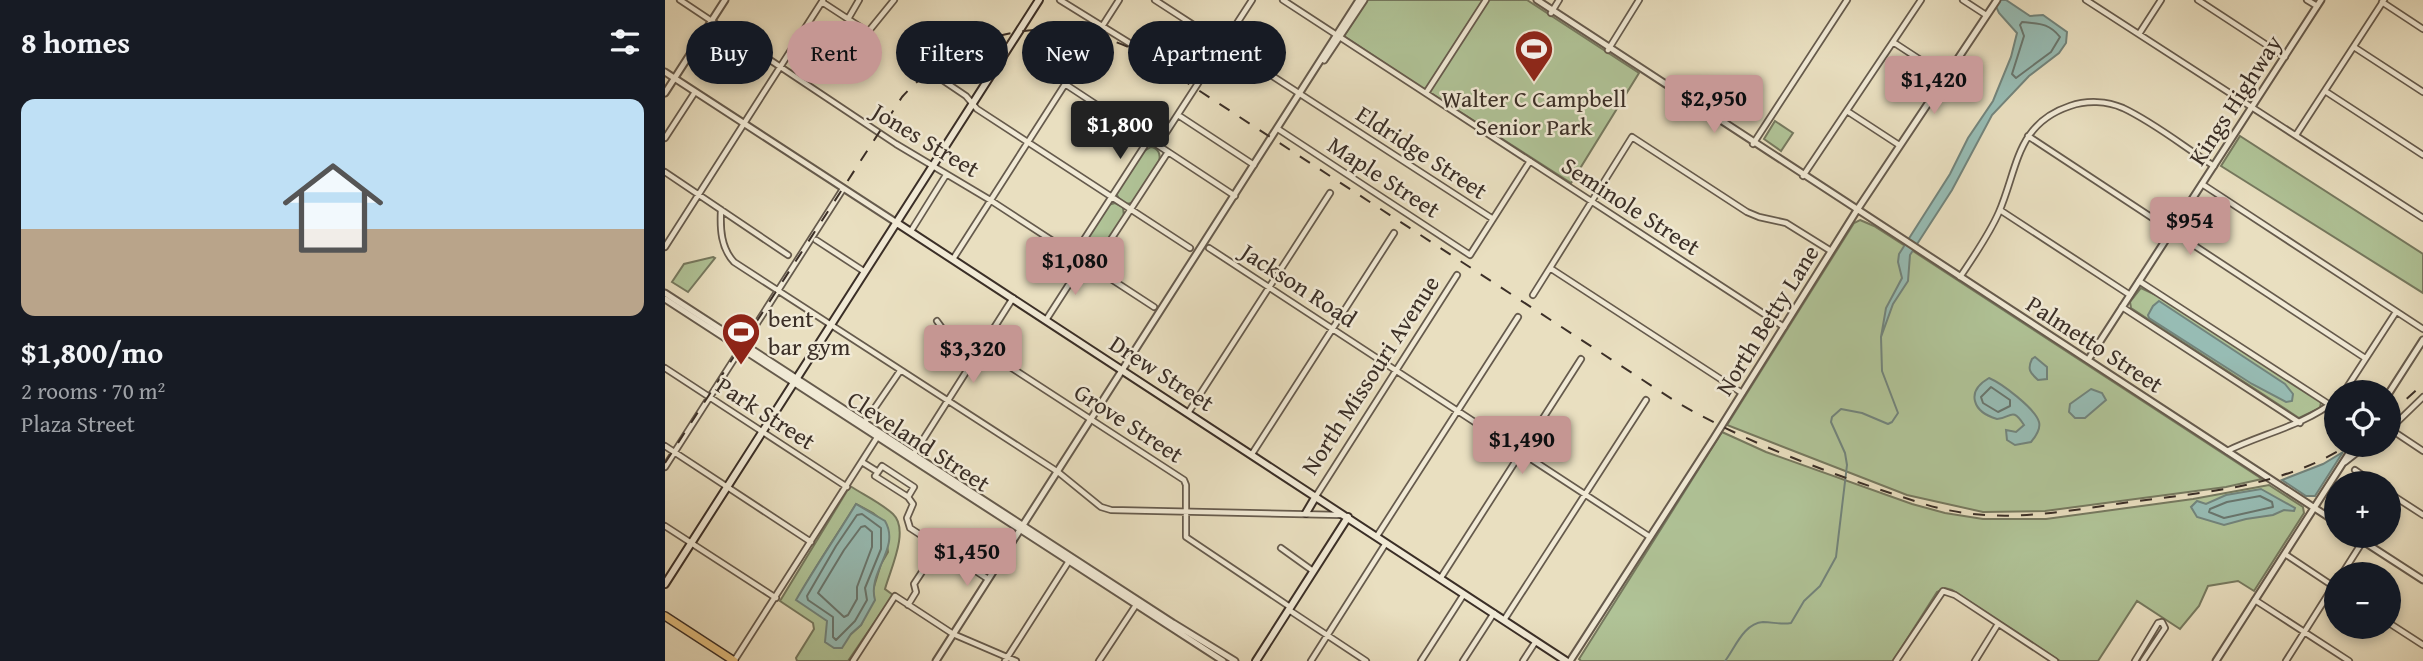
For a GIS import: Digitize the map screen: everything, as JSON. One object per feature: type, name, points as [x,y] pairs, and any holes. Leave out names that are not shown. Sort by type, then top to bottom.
[{"type":"main road","points":[[665,584],[973,104],[1036,1]]},
{"type":"main road","name":"Drew Street","points":[[897,223],[1568,661]]},
{"type":"main road","points":[[1306,513],[1316,496]]},
{"type":"main road","points":[[1256,661],[1348,517]]},
{"type":"main road","points":[[665,616],[734,661]]},
{"type":"street","name":"Jones Street","points":[[680,0],[687,2],[710,21]]},
{"type":"street","points":[[712,21],[725,0]]},
{"type":"street","points":[[848,19],[859,0]]},
{"type":"street","points":[[665,247],[822,1],[868,32],[894,0]]},
{"type":"street","points":[[1060,0],[1094,21]]},
{"type":"street","points":[[1105,21],[1119,0]]},
{"type":"street","name":"Eldridge Street","points":[[1155,0],[1188,21]]},
{"type":"street","points":[[1239,21],[1252,0]]},
{"type":"street","name":"Seminole Street","points":[[1283,0],[1784,327]]},
{"type":"street","points":[[936,661],[1362,0]]},
{"type":"street","points":[[1426,93],[1486,0]]},
{"type":"street","name":"Palmetto Street","points":[[1532,0],[2324,514]]},
{"type":"street","name":"Palmetto Street","points":[[1537,0],[1552,12]]},
{"type":"street","points":[[1552,12],[1559,0]]},
{"type":"street","points":[[1608,49],[1639,0]]},
{"type":"street","points":[[1754,143],[1847,0]]},
{"type":"street","points":[[1804,175],[1921,0]]},
{"type":"street","points":[[1963,0],[1986,15]]},
{"type":"street","name":"North Betty Lane","points":[[1568,661],[1651,537],[1899,145],[1997,0]]},
{"type":"street","points":[[2086,0],[2423,218]]},
{"type":"street","points":[[2139,34],[2161,0]]},
{"type":"street","points":[[2198,0],[2285,57]]},
{"type":"street","points":[[2307,0],[2319,3]]},
{"type":"street","points":[[2296,135],[2383,1],[2423,29]]},
{"type":"street","name":"Kings Highway","points":[[2088,360],[2319,3]]},
{"type":"street","points":[[1893,42],[1945,76]]},
{"type":"street","points":[[2354,47],[2423,92]]},
{"type":"street","points":[[665,93],[686,60]]},
{"type":"street","name":"Jones Street","points":[[773,64],[1154,307]]},
{"type":"street","name":"Drew Street","points":[[665,72],[897,223]]},
{"type":"street","points":[[947,84],[1027,142],[1190,248]]},
{"type":"street","points":[[953,259],[1065,84],[1235,196]]},
{"type":"street","points":[[1159,145],[1198,84]]},
{"type":"street","name":"Eldridge Street","points":[[1285,84],[1493,219]]},
{"type":"street","points":[[2325,91],[2423,155]]},
{"type":"street","points":[[665,138],[695,92]]},
{"type":"street","points":[[1960,277],[2000,210],[2015,161],[2028,136],[2047,117],[2068,106],[2091,102],[2113,105],[2133,114],[2214,166]]},
{"type":"street","points":[[1847,111],[1899,145]]},
{"type":"street","points":[[1178,115],[1254,165]]},
{"type":"street","name":"Maple Street","points":[[1278,129],[1470,255],[1493,219]]},
{"type":"street","points":[[2028,136],[2365,358]]},
{"type":"street","points":[[1533,295],[1632,137],[1747,212],[1786,223],[1831,251]]},
{"type":"street","points":[[1074,255],[1149,139]]},
{"type":"street","points":[[1093,267],[1168,152]]},
{"type":"street","points":[[1493,219],[1530,161]]},
{"type":"street","points":[[665,172],[788,255]]},
{"type":"street","points":[[911,231],[946,175]]},
{"type":"street","points":[[2201,184],[2423,329]]},
{"type":"street","points":[[665,467],[843,189]]},
{"type":"street","points":[[1188,413],[1330,192]]},
{"type":"street","points":[[721,210],[720,224],[726,254],[734,262],[1058,472],[1105,509],[1338,514],[1348,517]]},
{"type":"street","points":[[2000,210],[2130,295]]},
{"type":"street","points":[[1252,454],[1394,233]]},
{"type":"street","points":[[816,240],[865,272]]},
{"type":"street","name":"Jackson Road","points":[[1209,248],[1651,537]]},
{"type":"street","points":[[1046,320],[1084,261]]},
{"type":"street","points":[[1550,268],[1742,393]]},
{"type":"street","name":"North Missouri Avenue","points":[[1316,496],[1457,275]]},
{"type":"street","points":[[2139,281],[2324,401]]},
{"type":"street","name":"Cleveland Street","points":[[665,293],[1223,661]]},
{"type":"street","name":"Cleveland Street","points":[[665,299],[743,346]]},
{"type":"street","points":[[912,456],[1013,299]]},
{"type":"street","points":[[2122,307],[2301,422]]},
{"type":"street","points":[[2351,380],[2396,312]]},
{"type":"street","points":[[1377,536],[1518,317]]},
{"type":"street","name":"Grove Street","points":[[937,321],[945,332],[981,348],[1184,480],[1185,535],[1188,539],[1366,661]]},
{"type":"street","points":[[2397,380],[2423,340]]},
{"type":"street","points":[[1440,579],[1581,359]]},
{"type":"street","name":"Park Street","points":[[665,368],[847,487]]},
{"type":"street","points":[[865,422],[900,371]]},
{"type":"street","points":[[734,661],[880,434],[796,380]]},
{"type":"street","points":[[2401,417],[2423,397]]},
{"type":"street","points":[[1504,620],[1646,400]]},
{"type":"street","points":[[2226,451],[2301,422],[2324,409]]},
{"type":"street","points":[[2401,437],[2423,451]]},
{"type":"street","points":[[665,446],[811,542]]},
{"type":"street","points":[[2216,661],[2347,457]]},
{"type":"street","points":[[2344,462],[2351,457]]},
{"type":"street","points":[[862,462],[878,472]]},
{"type":"street","points":[[908,497],[914,487],[882,466],[876,476],[908,497],[913,504],[907,523],[910,528],[988,579]]},
{"type":"street","points":[[2401,501],[2423,515]]},
{"type":"street","points":[[665,526],[776,598]]},
{"type":"street","name":"Cleveland Street","points":[[1021,526],[1137,603],[1235,661]]},
{"type":"street","points":[[1311,661],[1387,542]]},
{"type":"street","points":[[908,605],[916,592],[915,584],[939,546]]},
{"type":"street","points":[[1281,548],[1313,571]]},
{"type":"street","points":[[2374,548],[2423,580]]},
{"type":"street","points":[[2285,554],[2324,579]]},
{"type":"street","points":[[1006,659],[1069,560]]},
{"type":"street","points":[[1896,661],[1943,591],[1951,592],[2046,659],[2055,661]]},
{"type":"street","points":[[1421,661],[1464,594]]},
{"type":"street","points":[[853,661],[895,596],[953,634],[1006,659],[1016,661]]},
{"type":"street","points":[[2255,600],[2349,661]]},
{"type":"street","points":[[1100,661],[1137,603]]},
{"type":"street","points":[[2286,661],[2324,603]]},
{"type":"street","points":[[1463,661],[1494,613]]},
{"type":"street","points":[[2135,661],[2158,623],[2162,622],[2165,628],[2143,661]]},
{"type":"street","points":[[1975,661],[1998,624]]},
{"type":"street","points":[[2401,631],[2423,645]]},
{"type":"street","points":[[1523,661],[1536,641]]},
{"type":"green space","name":"Walter C Campbell Senior Park","points":[[1367,0],[1483,0],[1425,90],[1344,36]]},
{"type":"green space","name":"Walter C Campbell Senior Park","points":[[1488,0],[1527,0],[1639,73],[1571,183],[1429,92]]},
{"type":"green space","points":[[1775,121],[1793,133],[1781,151],[1764,139]]},
{"type":"green space","points":[[2240,136],[2423,254],[2423,293],[2221,166]]},
{"type":"green space","points":[[1151,147],[1158,152],[1159,161],[1132,203],[1125,204],[1116,193],[1144,151]]},
{"type":"green space","points":[[1115,203],[1123,207],[1124,217],[1098,256],[1095,259],[1086,257],[1082,251],[1084,243],[1108,205]]},
{"type":"green space","points":[[1860,220],[1913,251],[2262,479],[2226,487],[2045,511],[1983,512],[1907,495],[1727,425],[1854,223]]},
{"type":"green space","points":[[715,258],[688,292],[672,282],[684,264]]},
{"type":"green space","points":[[2141,288],[2158,296],[2319,400],[2320,408],[2299,418],[2131,308],[2130,302]]},
{"type":"green space","points":[[1722,432],[1766,452],[1912,504],[1983,519],[2046,519],[2193,499],[2269,485],[2303,507],[2304,513],[2254,591],[2238,581],[2208,586],[2199,606],[2180,629],[2137,601],[2098,661],[2060,661],[1945,588],[1937,592],[1893,661],[1581,661],[1579,659]]},
{"type":"green space","points":[[850,486],[893,514],[898,521],[899,540],[885,589],[893,595],[848,661],[797,661],[796,658],[814,629],[813,623],[780,601]],"holes":[[[856,504],[884,522],[888,552],[881,564],[861,625],[851,634],[797,600]]]},
{"type":"water","points":[[1993,0],[2006,0],[2030,16],[2043,15],[2067,32],[2066,43],[2059,53],[2029,76],[1992,115],[1952,190],[1910,255],[1908,281],[1893,304],[1881,337],[1886,308],[1902,278],[1899,254],[1993,101],[2011,57],[2017,33],[1999,13]]},
{"type":"water","points":[[2159,301],[2285,384],[2293,394],[2292,401],[2286,402],[2252,384],[2149,318],[2153,306]]},
{"type":"water","points":[[2035,357],[2047,367],[2047,379],[2038,380],[2031,373],[2030,366]]},
{"type":"water","points":[[1989,378],[2017,397],[2036,416],[2039,427],[2031,442],[2015,445],[2007,440],[2006,430],[2016,432],[2024,425],[2014,414],[1997,419],[1978,407],[1975,401],[1977,389]]},
{"type":"water","points":[[2091,389],[2102,393],[2106,400],[2085,418],[2075,418],[2069,412],[2070,404]]},
{"type":"water","points":[[2340,457],[2331,471],[2324,471],[2324,482],[2315,496],[2306,496],[2282,480]]},
{"type":"water","points":[[2261,489],[2295,508],[2294,511],[2284,510],[2273,515],[2224,525],[2197,517],[2191,507],[2197,501],[2206,504],[2226,495]]},
{"type":"water","points":[[856,504],[885,521],[889,541],[875,580],[875,600],[861,625],[842,648],[834,648],[825,642],[827,621],[796,600]]},
{"type":"waterway","points":[[1725,661],[1745,631],[1756,623],[1791,623],[1804,601],[1820,586],[1836,557],[1847,465],[1845,453],[1831,422],[1832,417],[1841,409],[1862,413],[1888,424],[1898,413],[1882,371],[1881,337]]},
{"type":"railway","points":[[665,463],[902,97],[927,73],[955,54],[984,41],[1015,32],[1046,30],[1078,32],[1111,40],[1143,54],[1678,403],[1737,434],[1861,483],[1951,511],[2002,516],[2027,515],[2216,491],[2271,479],[2326,457]]},
{"type":"railway","points":[[2401,404],[2423,384]]},
{"type":"place","name":"Walter C Campbell Senior Park","points":[[1534,83]]},
{"type":"place","name":"bent bar gym","points":[[741,366]]}]
